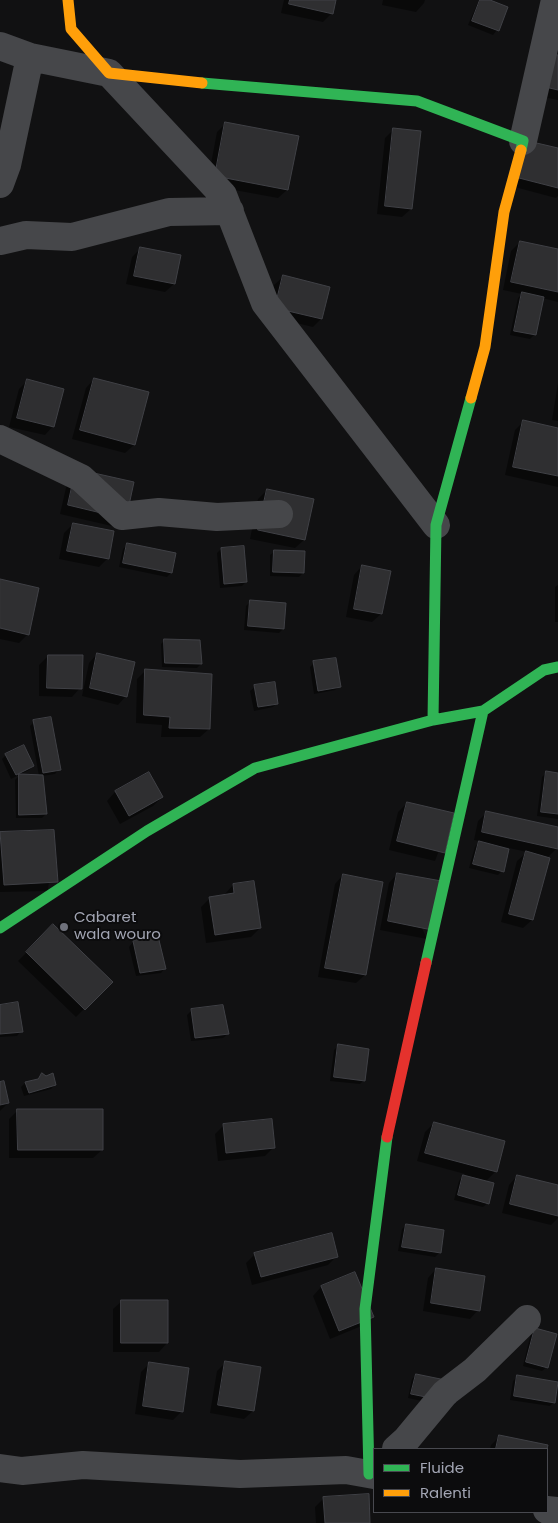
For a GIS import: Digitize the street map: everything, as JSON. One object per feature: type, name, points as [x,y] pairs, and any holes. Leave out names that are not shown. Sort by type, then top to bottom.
[{"type":"street","points":[[68,0],[71,29],[109,73],[223,195],[266,303],[436,525]]},
{"type":"street","points":[[433,720],[436,525],[485,347],[504,212],[523,142],[555,0]]},
{"type":"street","points":[[0,46],[30,57],[109,73],[274,90],[417,101],[523,142]]},
{"type":"street","points":[[0,184],[9,157],[30,57]]},
{"type":"street","points":[[0,241],[26,235],[72,237],[170,212],[230,211]]},
{"type":"street","points":[[0,440],[80,478],[122,516],[159,512],[217,517],[280,514]]},
{"type":"street","points":[[0,928],[147,832],[255,768],[433,720],[483,710],[544,670],[558,667]]},
{"type":"street","points":[[0,1468],[22,1471],[83,1465],[240,1474],[346,1470],[372,1473],[365,1309],[389,1124],[483,710]]},
{"type":"street","points":[[397,1448],[445,1394],[476,1370],[528,1319]]},
{"type":"building","points":[[290,0],[336,0],[333,14],[289,4]]},
{"type":"building","points":[[480,0],[490,0],[508,7],[499,31],[472,21]]},
{"type":"building","points":[[548,53],[558,55],[558,90],[541,86]]},
{"type":"building","points":[[225,122],[299,136],[288,190],[215,176]]},
{"type":"building","points":[[393,128],[421,131],[412,209],[385,206]]},
{"type":"building","points":[[528,141],[558,148],[558,188],[519,178]]},
{"type":"building","points":[[520,241],[558,249],[558,292],[511,282]]},
{"type":"building","points":[[140,247],[181,255],[175,284],[134,276]]},
{"type":"building","points":[[283,275],[330,287],[322,319],[275,308]]},
{"type":"building","points":[[522,292],[544,297],[536,335],[514,331]]},
{"type":"building","points":[[94,378],[149,392],[135,445],[80,430]]},
{"type":"building","points":[[27,379],[64,389],[54,427],[17,418]]},
{"type":"building","points":[[523,420],[558,428],[558,476],[513,467]]},
{"type":"building","points":[[76,469],[134,482],[126,519],[68,505]]},
{"type":"building","points":[[267,489],[314,499],[305,540],[258,530]]},
{"type":"building","points":[[73,523],[114,531],[109,559],[67,551]]},
{"type":"building","points":[[127,543],[176,553],[172,573],[123,563]]},
{"type":"building","points":[[244,546],[247,582],[224,584],[221,548]]},
{"type":"building","points":[[274,550],[305,551],[304,573],[273,572]]},
{"type":"building","points":[[362,565],[391,571],[382,614],[354,609]]},
{"type":"building","points":[[0,579],[39,588],[29,635],[0,628]]},
{"type":"building","points":[[250,600],[286,603],[284,629],[248,626]]},
{"type":"building","points":[[164,639],[200,640],[202,664],[165,663]]},
{"type":"building","points":[[97,653],[135,662],[127,697],[90,688]]},
{"type":"building","points":[[48,655],[83,655],[82,689],[47,688]]},
{"type":"building","points":[[336,658],[341,687],[318,691],[313,661]]},
{"type":"building","points":[[145,669],[212,674],[210,729],[169,728],[170,717],[144,715]]},
{"type":"building","points":[[275,682],[278,704],[258,707],[254,685]]},
{"type":"building","points":[[51,717],[61,770],[43,773],[33,720]]},
{"type":"building","points":[[24,745],[34,766],[16,775],[5,754]]},
{"type":"building","points":[[546,771],[558,773],[558,814],[541,812]]},
{"type":"building","points":[[149,772],[163,797],[129,816],[115,791]]},
{"type":"building","points":[[19,774],[43,775],[47,814],[19,815]]},
{"type":"building","points":[[407,802],[454,813],[445,853],[397,841]]},
{"type":"building","points":[[486,811],[558,827],[558,849],[482,832]]},
{"type":"building","points":[[54,830],[58,882],[4,885],[0,832]]},
{"type":"building","points":[[479,841],[509,849],[504,872],[473,864]]},
{"type":"building","points":[[526,851],[550,858],[533,920],[509,914]]},
{"type":"building","points":[[397,873],[447,882],[437,931],[388,921]]},
{"type":"building","points":[[343,874],[383,882],[366,975],[325,968]]},
{"type":"building","points":[[254,881],[261,928],[215,935],[209,897],[234,893],[233,884]]},
{"type":"building","points":[[53,924],[113,982],[85,1010],[26,952]]},
{"type":"building","points":[[158,936],[166,969],[140,973],[133,941]]},
{"type":"building","points":[[18,1002],[23,1032],[0,1034],[0,1005]]},
{"type":"building","points":[[223,1005],[229,1034],[195,1038],[191,1009]]},
{"type":"building","points":[[338,1044],[369,1049],[365,1081],[334,1077]]},
{"type":"building","points":[[42,1073],[46,1076],[53,1073],[56,1085],[29,1093],[25,1082],[38,1079]]},
{"type":"building","points":[[4,1081],[9,1103],[0,1105],[0,1082]]},
{"type":"building","points":[[17,1109],[103,1109],[103,1150],[18,1150]]},
{"type":"building","points":[[272,1119],[275,1148],[226,1153],[223,1124]]},
{"type":"building","points":[[434,1122],[505,1141],[497,1172],[425,1153]]},
{"type":"building","points":[[463,1175],[494,1183],[489,1204],[458,1195]]},
{"type":"building","points":[[517,1175],[558,1185],[558,1216],[510,1204]]},
{"type":"building","points":[[406,1224],[444,1230],[441,1253],[402,1247]]},
{"type":"building","points":[[332,1233],[338,1257],[261,1277],[254,1253]]},
{"type":"building","points":[[436,1268],[485,1276],[480,1311],[431,1303]]},
{"type":"building","points":[[355,1272],[374,1317],[339,1331],[321,1286]]},
{"type":"building","points":[[121,1300],[168,1300],[168,1343],[121,1343]]},
{"type":"building","points":[[535,1328],[557,1334],[548,1368],[526,1362]]},
{"type":"building","points":[[225,1361],[261,1367],[254,1411],[218,1405]]},
{"type":"building","points":[[149,1362],[189,1368],[183,1412],[143,1406]]},
{"type":"building","points":[[416,1374],[460,1383],[455,1403],[411,1394]]},
{"type":"building","points":[[517,1375],[558,1382],[555,1403],[514,1396]]},
{"type":"building","points":[[499,1435],[548,1445],[547,1448],[496,1448]]},
{"type":"building","points":[[369,1494],[370,1523],[325,1523],[323,1497]]},
{"type":"traffic: fast","points":[[202,83],[417,101],[523,141],[521,150]]},
{"type":"traffic: fast","points":[[433,720],[436,525],[471,398]]},
{"type":"traffic: fast","points":[[0,928],[147,831],[255,768],[433,720],[483,711],[544,670],[558,667]]},
{"type":"traffic: fast","points":[[426,963],[483,711]]},
{"type":"traffic: fast","points":[[373,1470],[369,1474],[365,1309],[387,1137]]},
{"type":"traffic: slow","points":[[68,0],[71,29],[109,73],[202,83]]},
{"type":"traffic: slow","points":[[471,398],[485,347],[504,212],[521,150]]},
{"type":"traffic: jam","points":[[387,1137],[426,963]]},
{"type":"place","name":"Cabaret wala wouro","points":[[64,927]]}]
